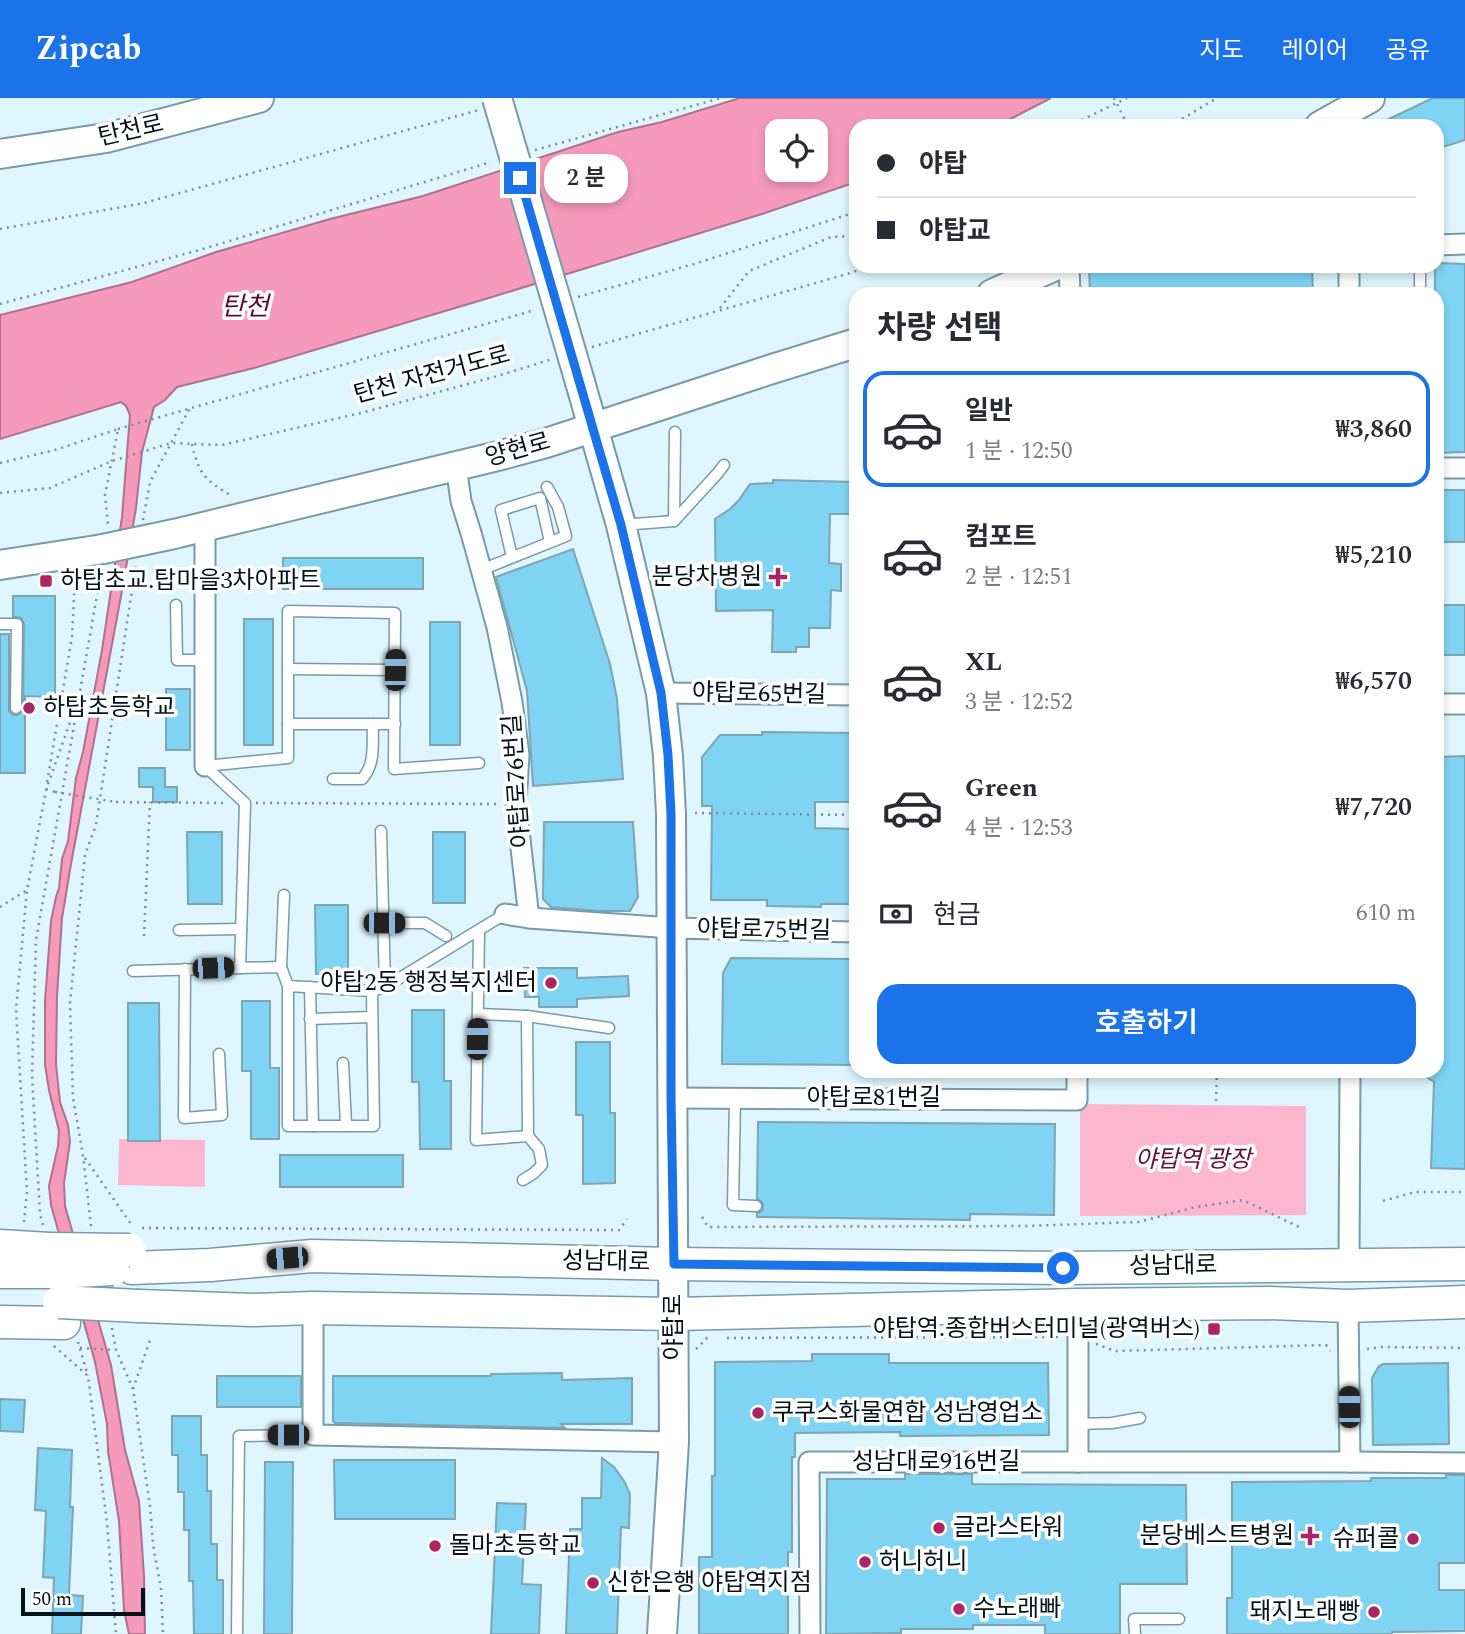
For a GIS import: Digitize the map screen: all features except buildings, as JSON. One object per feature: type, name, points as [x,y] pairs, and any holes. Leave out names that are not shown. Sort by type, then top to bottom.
[{"type":"main road","name":"성남대로","points":[[59,1300],[130,1244],[209,1265],[312,1256],[674,1264],[1063,1268],[1465,1264]]},
{"type":"main road","points":[[0,1246],[59,1300]]},
{"type":"main road","points":[[0,1272],[59,1300]]},
{"type":"main road","name":"성남대로","points":[[59,1300],[144,1324],[252,1310],[313,1308],[674,1314],[1078,1305],[1268,1303],[1348,1306],[1465,1302]]},
{"type":"main road","points":[[0,1302],[59,1300]]},
{"type":"main road","points":[[0,1322],[59,1300]]},
{"type":"street","name":"탄천로","points":[[0,154],[106,138],[259,98]]},
{"type":"street","points":[[1337,119],[1370,98]]},
{"type":"street","name":"야탑로","points":[[488,104],[593,426],[621,525],[661,693],[671,814],[674,1264],[674,1442],[662,1634]]},
{"type":"street","points":[[1444,245],[1465,244]]},
{"type":"street","points":[[1008,287],[1039,273]]},
{"type":"street","name":"양현로","points":[[104,549],[546,443],[849,345]]},
{"type":"street","name":"야탑로76번길","points":[[456,466],[461,501],[497,627],[512,702],[519,755],[516,804],[529,918]]},
{"type":"street","points":[[1444,468],[1465,468]]},
{"type":"street","points":[[205,526],[205,766]]},
{"type":"street","points":[[0,565],[104,549]]},
{"type":"street","name":"야탑로65번길","points":[[661,693],[849,695]]},
{"type":"street","points":[[1444,704],[1465,704]]},
{"type":"street","points":[[505,914],[672,928]]},
{"type":"street","name":"야탑로75번길","points":[[672,928],[849,932]]},
{"type":"street","name":"야탑로81번길","points":[[671,1098],[1077,1100],[1077,1078]]},
{"type":"street","points":[[1349,1265],[1350,1078]]},
{"type":"street","points":[[1078,1305],[1078,1462],[1465,1463]]},
{"type":"street","points":[[1348,1306],[1350,1462]]},
{"type":"street","points":[[313,1308],[313,1435],[674,1442]]},
{"type":"street","name":"성남대로916번길","points":[[810,1634],[808,1462],[1078,1462]]},
{"type":"lane","points":[[674,521],[675,432]]},
{"type":"lane","points":[[621,525],[674,521],[724,465]]},
{"type":"lane","points":[[481,570],[566,536],[558,507],[547,487]]},
{"type":"lane","points":[[512,557],[501,510],[540,498],[550,542]]},
{"type":"lane","points":[[176,605],[177,660],[205,660]]},
{"type":"lane","points":[[205,766],[288,758],[288,611],[395,614],[394,769],[479,763]]},
{"type":"lane","points":[[0,624],[18,624],[16,708]]},
{"type":"lane","points":[[288,669],[395,670]]},
{"type":"lane","points":[[288,724],[395,724]]},
{"type":"lane","points":[[333,779],[362,779],[368,773],[372,763],[373,724]]},
{"type":"lane","points":[[205,766],[245,803],[240,968]]},
{"type":"lane","points":[[381,831],[386,987]]},
{"type":"lane","points":[[284,895],[281,967],[288,986],[288,1126],[374,1126],[372,991]]},
{"type":"lane","points":[[288,986],[372,991],[386,987],[505,914]]},
{"type":"lane","points":[[384,923],[425,923],[446,936]]},
{"type":"lane","points":[[178,930],[241,929]]},
{"type":"lane","points":[[479,931],[476,1140],[528,1136]]},
{"type":"lane","points":[[133,971],[281,967]]},
{"type":"lane","points":[[185,969],[184,1118],[222,1115],[219,1054]]},
{"type":"lane","points":[[310,987],[313,1126]]},
{"type":"lane","points":[[478,1014],[527,1016],[609,1028]]},
{"type":"lane","points":[[523,1180],[542,1165],[539,1149],[528,1136],[527,1016]]},
{"type":"lane","points":[[310,1019],[372,1017]]},
{"type":"lane","points":[[343,1063],[346,1125]]},
{"type":"lane","points":[[735,1097],[733,1205],[756,1206]]},
{"type":"lane","points":[[1078,1424],[1112,1423],[1140,1418]]},
{"type":"lane","points":[[237,1634],[239,1436],[313,1435]]},
{"type":"lane","points":[[1135,1634],[1134,1619],[1179,1619]]},
{"type":"path","points":[[533,151],[721,98]]},
{"type":"path","points":[[1115,98],[1125,119]]},
{"type":"path","points":[[1084,119],[1127,98]]},
{"type":"path","points":[[1182,119],[1217,98]]},
{"type":"path","points":[[0,229],[144,204],[488,104]]},
{"type":"path","points":[[0,303],[196,251],[493,162]]},
{"type":"path","points":[[578,297],[694,264],[849,214]]},
{"type":"path","points":[[718,310],[748,271],[831,237],[849,236]]},
{"type":"path","points":[[590,347],[850,273]]},
{"type":"path","points":[[0,463],[55,450],[124,427],[539,308]]},
{"type":"path","name":"탄천 자전거도로","points":[[0,493],[50,488],[117,459],[171,443],[222,445],[310,425],[552,359]]},
{"type":"path","points":[[143,520],[149,482],[190,408]]},
{"type":"path","points":[[116,1634],[107,1522],[88,1376],[59,1300],[40,1214],[32,1075],[36,940],[104,549],[105,495],[118,429]]},
{"type":"path","points":[[192,444],[197,465],[209,483],[264,512]]},
{"type":"path","points":[[96,825],[137,559]]},
{"type":"path","points":[[23,1226],[27,1192],[16,1009],[27,890],[72,637],[75,578]]},
{"type":"path","points":[[46,790],[76,705]]},
{"type":"path","points":[[46,790],[116,802],[516,804]]},
{"type":"path","points":[[144,936],[150,802]]},
{"type":"path","points":[[695,813],[849,815]]},
{"type":"path","points":[[0,907],[27,890]]},
{"type":"path","points":[[1216,1101],[1217,1078]]},
{"type":"path","points":[[83,1155],[130,1244],[619,1230],[627,1219]]},
{"type":"path","points":[[1383,1200],[1415,1192],[1465,1192]]},
{"type":"path","points":[[702,1217],[708,1227],[1027,1226],[1138,1222],[1196,1207],[1243,1200],[1299,1227]]},
{"type":"path","points":[[59,1300],[116,1350]]},
{"type":"path","points":[[59,1300],[88,1376]]},
{"type":"path","points":[[133,1389],[144,1324]]},
{"type":"green space","name":"야탑역 광장","points":[[1080,1104],[1306,1106],[1306,1215],[1080,1216]]},
{"type":"green space","points":[[119,1139],[205,1140],[205,1187],[118,1185]]},
{"type":"water","name":"탄천","points":[[740,98],[1051,98],[1010,119],[849,119],[849,184],[492,297],[254,368],[177,387],[154,407],[142,452],[124,580],[62,918],[57,997],[56,1064],[60,1102],[68,1125],[70,1142],[64,1183],[65,1206],[111,1365],[125,1450],[139,1501],[145,1634],[129,1634],[124,1610],[119,1521],[108,1451],[107,1424],[95,1362],[51,1205],[49,1186],[59,1131],[45,1065],[45,1001],[51,921],[102,650],[122,517],[130,415],[121,402],[0,439],[0,315],[132,282],[216,252],[423,196],[618,132],[662,122]]},
{"type":"place","name":"분당차병원","points":[[778,577]]},
{"type":"place","name":"하탑초교.탑마을3차아파트","points":[[46,581]]},
{"type":"place","name":"하탑초등학교","points":[[29,708]]},
{"type":"place","name":"야탑2동 행정복지센터","points":[[551,983]]},
{"type":"place","name":"야탑역.종합버스터미널(광역버스)","points":[[1214,1329]]},
{"type":"place","name":"쿠쿠스화물연합 성남영업소","points":[[758,1413]]},
{"type":"place","name":"글라스타워","points":[[939,1528]]},
{"type":"place","name":"분당베스트병원","points":[[1310,1536]]},
{"type":"place","name":"슈퍼콜","points":[[1413,1539]]},
{"type":"place","name":"돌마초등학교","points":[[435,1546]]},
{"type":"place","name":"허니허니","points":[[865,1562]]},
{"type":"place","name":"신한은행 야탑역지점","points":[[593,1583]]},
{"type":"place","name":"수노래빠","points":[[959,1609]]},
{"type":"place","name":"돼지노래빵","points":[[1374,1612]]},
{"type":"route","points":[[520,178],[621,525],[661,693],[671,814],[674,1264],[1063,1268]]}]
